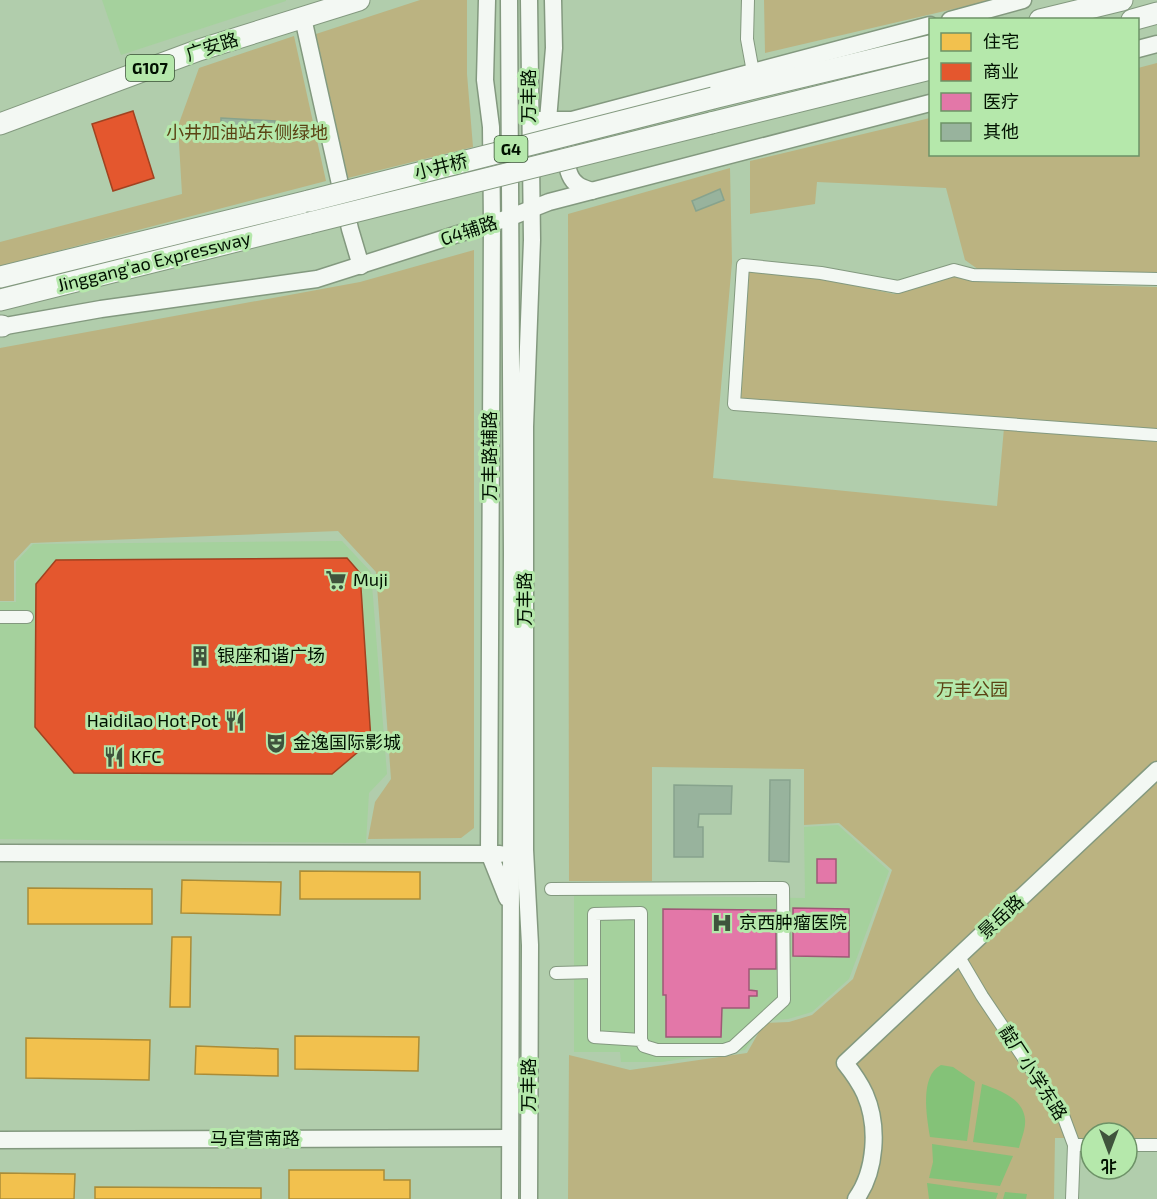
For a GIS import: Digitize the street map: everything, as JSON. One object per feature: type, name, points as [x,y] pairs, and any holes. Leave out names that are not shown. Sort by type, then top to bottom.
[{"type":"highway","name":"广安路","points":[[0,124],[199,50],[359,0]]},
{"type":"highway","points":[[1048,18],[1122,0]]},
{"type":"highway","points":[[1139,18],[1157,13]]},
{"type":"highway","name":"小井桥","points":[[0,277],[713,98],[929,46]]},
{"type":"highway","name":"小井桥","points":[[309,223],[929,69]]},
{"type":"highway","name":"Jinggang'ao Expressway","points":[[0,300],[309,223]]},
{"type":"street","name":"万丰路辅路","points":[[487,0],[485,80],[491,127],[492,224],[489,853],[511,908]]},
{"type":"street","name":"万丰路","points":[[509,0],[511,217],[510,1199]]},
{"type":"street","name":"万丰路","points":[[529,0],[531,209],[525,427],[525,850],[530,945],[529,1199]]},
{"type":"street","points":[[530,140],[548,120],[554,48],[553,0]]},
{"type":"street","points":[[748,0],[747,39],[753,72]]},
{"type":"street","points":[[957,18],[1023,0]]},
{"type":"street","points":[[303,18],[350,229],[361,266]]},
{"type":"street","points":[[529,120],[572,120],[929,25]]},
{"type":"street","points":[[1139,48],[1157,44]]},
{"type":"street","name":"G4辅路","points":[[1,326],[101,309],[316,279],[492,224],[549,202],[929,103]]},
{"type":"street","points":[[572,120],[566,142],[568,170],[576,184],[591,191]]},
{"type":"street","points":[[1157,279],[974,275],[954,270],[898,287],[821,273],[743,265],[734,404],[1157,435]]},
{"type":"street","points":[[0,617],[27,617]]},
{"type":"street","name":"景岳路","points":[[856,1199],[864,1188],[870,1166],[873,1139],[867,1098],[860,1083],[845,1063],[1157,770]]},
{"type":"street","points":[[0,853],[511,854]]},
{"type":"street","points":[[551,889],[783,888],[784,1000],[733,1047],[724,1050],[657,1050],[644,1046],[641,1040],[641,914],[594,914],[594,1038],[641,1040]]},
{"type":"street","name":"靛厂小学东路","points":[[958,957],[1064,1118],[1074,1145],[1072,1199]]},
{"type":"street","points":[[556,973],[594,972]]},
{"type":"street","name":"马官营南路","points":[[0,1140],[509,1138]]},
{"type":"street","points":[[1074,1145],[1079,1145]]},
{"type":"street","points":[[1139,1145],[1157,1145]]},
{"type":"shaded area","points":[[102,0],[286,0],[286,1],[121,55]]},
{"type":"shaded area","name":"银座和谐广场","points":[[342,541],[371,572],[387,774],[369,793],[366,843],[0,839],[0,602],[16,602],[16,562],[33,544]]},
{"type":"shaded area","name":"京西肿瘤医院","points":[[838,825],[889,871],[849,979],[812,1012],[788,1019],[765,1021],[745,1050],[662,1062],[621,1062],[620,1052],[574,1052],[574,895],[805,898],[804,827]]},
{"type":"shaded area","points":[[941,1065],[953,1067],[975,1082],[967,1141],[930,1137],[926,1109],[927,1088],[934,1070]]},
{"type":"shaded area","points":[[982,1084],[1009,1096],[1020,1106],[1025,1123],[1019,1148],[973,1142]]},
{"type":"shaded area","points":[[932,1144],[1013,1156],[1000,1186],[929,1178],[933,1162]]},
{"type":"shaded area","points":[[927,1183],[998,1193],[996,1199],[929,1199]]},
{"type":"shaded area","points":[[1005,1192],[1027,1194],[1026,1199],[1003,1199]]},
{"type":"green space","points":[[420,0],[467,0],[467,74],[473,147],[348,178],[316,34]]},
{"type":"green space","points":[[764,0],[992,0],[765,53]]},
{"type":"green space","name":"小井加油站东侧绿地","points":[[294,36],[326,181],[0,266],[0,242],[182,194],[178,126],[199,68]]},
{"type":"green space","points":[[1157,63],[1157,274],[979,270],[965,260],[946,188],[817,182],[815,204],[750,214],[750,161],[929,118],[929,156],[1139,156],[1139,68]]},
{"type":"green space","name":"万丰公园","points":[[730,168],[732,262],[713,478],[997,506],[1004,428],[1157,439],[1157,1139],[1139,1139],[1139,1121],[1079,1121],[1079,1138],[1055,1138],[1054,1199],[568,1199],[569,1055],[630,1070],[747,1053],[764,1023],[789,1022],[812,1015],[853,979],[892,870],[839,823],[804,825],[804,769],[652,767],[652,881],[569,881],[568,214]]},
{"type":"green space","points":[[474,250],[474,828],[461,838],[368,839],[375,802],[391,779],[376,572],[338,531],[31,543],[14,561],[14,601],[0,601],[0,348],[360,282]]},
{"type":"green space","points":[[749,272],[818,278],[894,294],[953,276],[978,282],[1157,287],[1157,429],[741,399]]},
{"type":"building: 住宅","points":[[300,871],[420,872],[420,899],[300,899]]},
{"type":"building: 住宅","points":[[182,880],[281,882],[280,915],[181,913]]},
{"type":"building: 住宅","points":[[28,888],[152,889],[152,924],[28,924]]},
{"type":"building: 住宅","points":[[172,937],[191,937],[190,1007],[170,1007]]},
{"type":"building: 住宅","points":[[295,1036],[419,1037],[418,1071],[295,1069]]},
{"type":"building: 住宅","points":[[26,1038],[150,1040],[149,1080],[26,1078]]},
{"type":"building: 住宅","points":[[196,1046],[278,1049],[278,1076],[195,1074]]},
{"type":"building: 住宅","points":[[289,1170],[384,1170],[384,1180],[410,1180],[410,1199],[289,1199]]},
{"type":"building: 住宅","points":[[0,1173],[75,1174],[74,1199],[0,1199]]},
{"type":"building: 住宅","points":[[95,1187],[261,1188],[261,1199],[95,1199]]},
{"type":"building: 商业","points":[[133,111],[154,178],[113,191],[92,124]]},
{"type":"building: 商业","name":"银座和谐广场","points":[[347,558],[360,573],[371,741],[332,774],[74,773],[35,727],[36,584],[56,560]]},
{"type":"building: 医疗","points":[[817,859],[836,859],[836,883],[817,883]]},
{"type":"building: 医疗","points":[[793,908],[849,909],[849,957],[793,956]]},
{"type":"building: 医疗","points":[[663,909],[776,910],[776,969],[749,969],[749,990],[757,991],[757,996],[749,996],[749,1008],[722,1008],[721,1037],[666,1037],[666,995],[663,995]]},
{"type":"building: 其他","points":[[221,118],[275,121],[274,134],[221,132]]},
{"type":"building: 其他","points":[[720,189],[724,200],[696,211],[692,201]]},
{"type":"building: 其他","points":[[770,780],[790,780],[789,862],[769,861]]},
{"type":"building: 其他","points":[[674,785],[732,786],[731,814],[699,814],[698,827],[703,827],[703,857],[674,857]]},
{"type":"place","name":"Muji","points":[[336,580]]},
{"type":"place","name":"银座和谐广场","points":[[200,656]]},
{"type":"place","name":"Haidilao Hot Pot","points":[[235,721]]},
{"type":"place","name":"金逸国际影城","points":[[276,743]]},
{"type":"place","name":"KFC","points":[[114,757]]},
{"type":"place","name":"京西肿瘤医院","points":[[722,923]]}]
